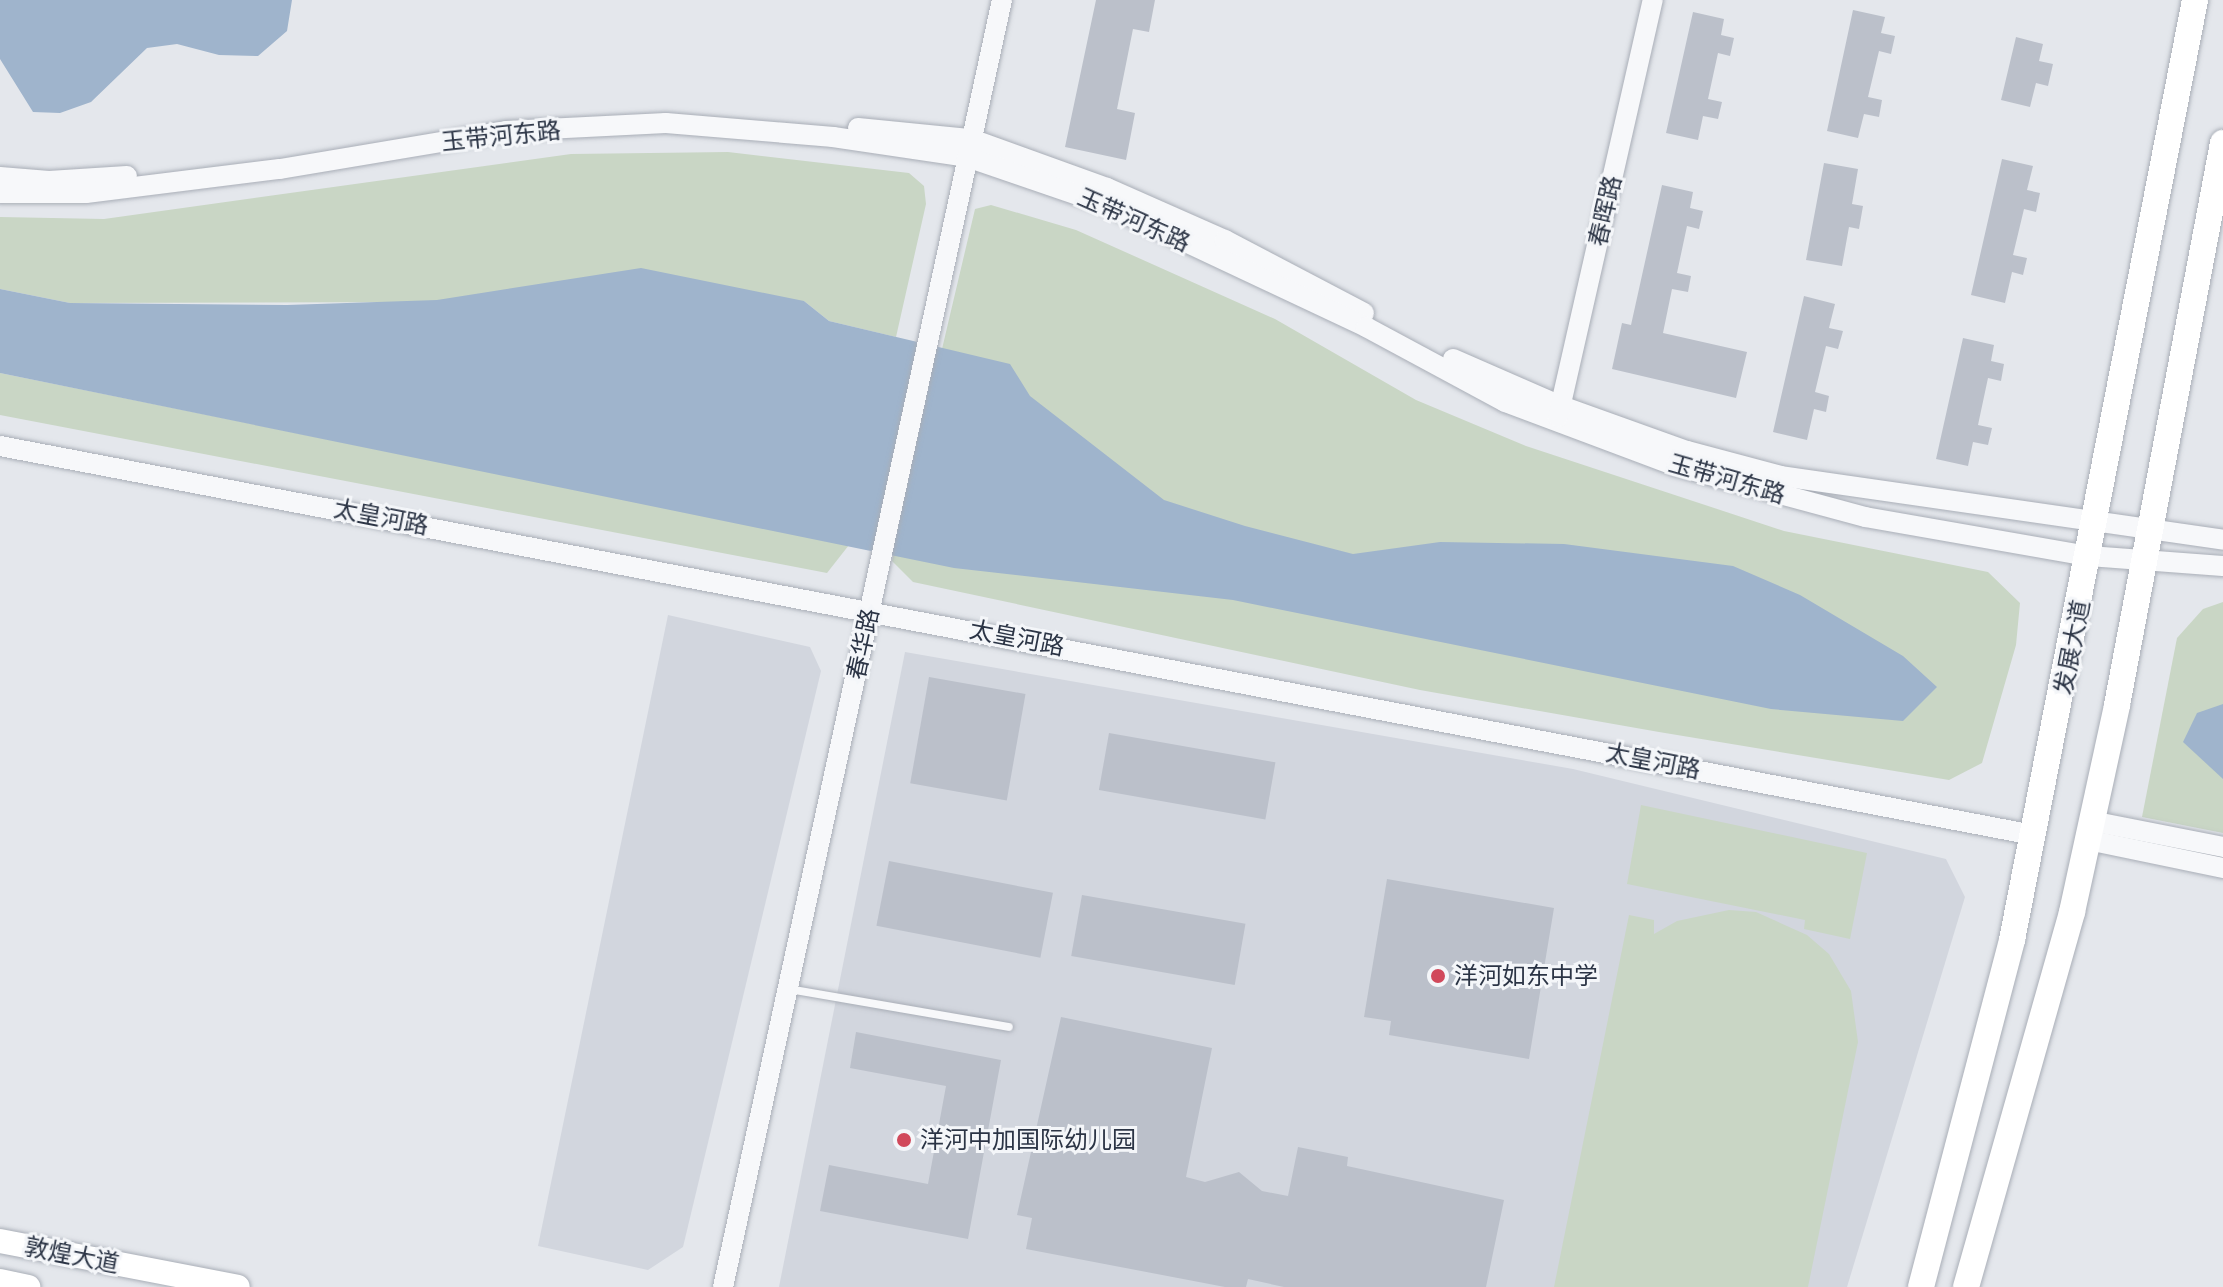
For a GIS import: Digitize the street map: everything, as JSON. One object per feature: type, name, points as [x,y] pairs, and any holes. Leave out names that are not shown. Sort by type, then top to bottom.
[{"type":"main road","name":"发展大道","points":[[1921,1287],[2012,940],[2096,523],[2195,0]]},
{"type":"main road","points":[[1966,1287],[2089,830],[2144,562],[2223,143]]},
{"type":"main road","name":"敦煌大道","points":[[0,1241],[238,1287]]},
{"type":"main road","name":"敦煌大道","points":[[0,1281],[28,1287]]},
{"type":"street","name":"春华路","points":[[723,1287],[1002,0]]},
{"type":"street","name":"春晖路","points":[[1559,414],[1653,0]]},
{"type":"street","name":"玉带河东路","points":[[0,177],[49,181],[193,169],[474,124],[624,112],[787,120],[969,148],[1107,188],[1225,240],[1559,414],[1676,466],[1865,517],[2089,556],[2223,566]]},
{"type":"street","name":"玉带河东路","points":[[0,193],[86,193],[280,169],[506,131],[666,123],[969,148]]},
{"type":"street","name":"玉带河东路","points":[[1559,414],[1781,476],[2223,540]]},
{"type":"street","name":"太皇河路","points":[[0,446],[870,609],[2034,835]]},
{"type":"street","points":[[2089,830],[2223,847]]},
{"type":"street","points":[[2089,830],[2223,868]]},
{"type":"lane","points":[[788,989],[1009,1027]]},
{"type":"shaded area","points":[[668,615],[810,647],[821,671],[683,1247],[648,1270],[538,1246]]},
{"type":"shaded area","name":"洋河如东中学","points":[[905,652],[1573,769],[1946,859],[1965,897],[1847,1287],[779,1287]]},
{"type":"green space","points":[[728,152],[909,173],[924,186],[926,204],[896,337],[829,321],[804,301],[70,303],[0,289],[0,217],[104,219],[571,154]]},
{"type":"green space","points":[[991,205],[1076,230],[1275,319],[1416,400],[1526,446],[1784,531],[1988,572],[2020,603],[2016,645],[1982,763],[1949,780],[1659,732],[1420,690],[913,582],[892,561],[975,209]]},
{"type":"green space","points":[[0,373],[849,545],[827,573],[0,415]]},
{"type":"green space","points":[[2223,602],[2223,833],[2142,817],[2177,638],[2203,609]]},
{"type":"green space","points":[[1641,805],[1867,853],[1850,939],[1804,929],[1805,920],[1627,884]]},
{"type":"green space","points":[[1729,910],[1756,912],[1807,935],[1829,954],[1851,991],[1858,1042],[1808,1287],[1554,1287],[1629,915],[1654,920],[1654,934],[1677,921]]},
{"type":"water","points":[[0,0],[292,0],[287,31],[258,56],[219,55],[177,44],[147,48],[91,102],[60,113],[33,112],[0,59]]},
{"type":"water","points":[[641,268],[804,301],[829,321],[1010,364],[1030,396],[1164,500],[1245,526],[1353,554],[1440,542],[1564,544],[1733,566],[1800,595],[1903,656],[1937,687],[1903,721],[1771,709],[1233,600],[954,568],[0,373],[0,289],[70,303],[287,305],[437,300]]},
{"type":"water","points":[[2223,704],[2223,779],[2183,742],[2197,713]]},
{"type":"building","points":[[1096,0],[1155,0],[1149,32],[1133,29],[1117,109],[1135,113],[1126,160],[1065,147]]},
{"type":"building","points":[[1853,10],[1885,17],[1881,33],[1895,36],[1891,54],[1879,51],[1868,97],[1882,100],[1879,117],[1864,114],[1858,138],[1827,131]]},
{"type":"building","points":[[1693,12],[1724,19],[1721,35],[1734,38],[1730,56],[1718,53],[1708,99],[1722,102],[1718,119],[1703,116],[1698,140],[1666,133]]},
{"type":"building","points":[[2016,37],[2043,44],[2039,61],[2053,64],[2048,86],[2036,83],[2030,107],[2001,100]]},
{"type":"building","points":[[2002,159],[2033,166],[2027,190],[2040,193],[2036,212],[2024,209],[2013,255],[2027,258],[2023,275],[2012,272],[2005,303],[1971,295]]},
{"type":"building","points":[[1824,163],[1858,169],[1852,204],[1863,206],[1859,229],[1849,227],[1842,266],[1806,260]]},
{"type":"building","points":[[1662,185],[1693,192],[1690,208],[1703,211],[1699,229],[1687,226],[1677,273],[1691,276],[1688,292],[1672,289],[1663,333],[1747,352],[1736,398],[1612,369],[1622,323],[1631,325]]},
{"type":"building","points":[[1804,296],[1835,304],[1829,328],[1843,331],[1838,349],[1826,346],[1815,392],[1829,396],[1826,412],[1814,409],[1807,440],[1773,432]]},
{"type":"building","points":[[1963,338],[1994,345],[1991,361],[2004,364],[2001,381],[1988,378],[1978,425],[1992,428],[1988,445],[1973,442],[1968,466],[1936,459]]},
{"type":"building","points":[[929,677],[1026,694],[1007,800],[910,783]]},
{"type":"building","points":[[1109,733],[1275,762],[1265,819],[1099,790]]},
{"type":"building","points":[[889,861],[1053,893],[1040,958],[876,926]]},
{"type":"building","points":[[1387,879],[1554,908],[1529,1059],[1389,1035],[1391,1021],[1364,1017]]},
{"type":"building","points":[[1082,895],[1245,924],[1235,985],[1071,956]]},
{"type":"building","points":[[1061,1017],[1212,1048],[1186,1177],[1205,1182],[1239,1172],[1262,1191],[1288,1196],[1298,1147],[1348,1157],[1347,1166],[1504,1200],[1486,1287],[1284,1287],[1248,1279],[1246,1287],[1225,1287],[1026,1249],[1032,1218],[1017,1215]]},
{"type":"building","points":[[856,1032],[1001,1060],[968,1239],[820,1211],[829,1165],[928,1184],[946,1086],[850,1068]]},
{"type":"place","name":"洋河如东中学","points":[[1438,976]]},
{"type":"place","name":"洋河中加国际幼儿园","points":[[904,1140]]}]
